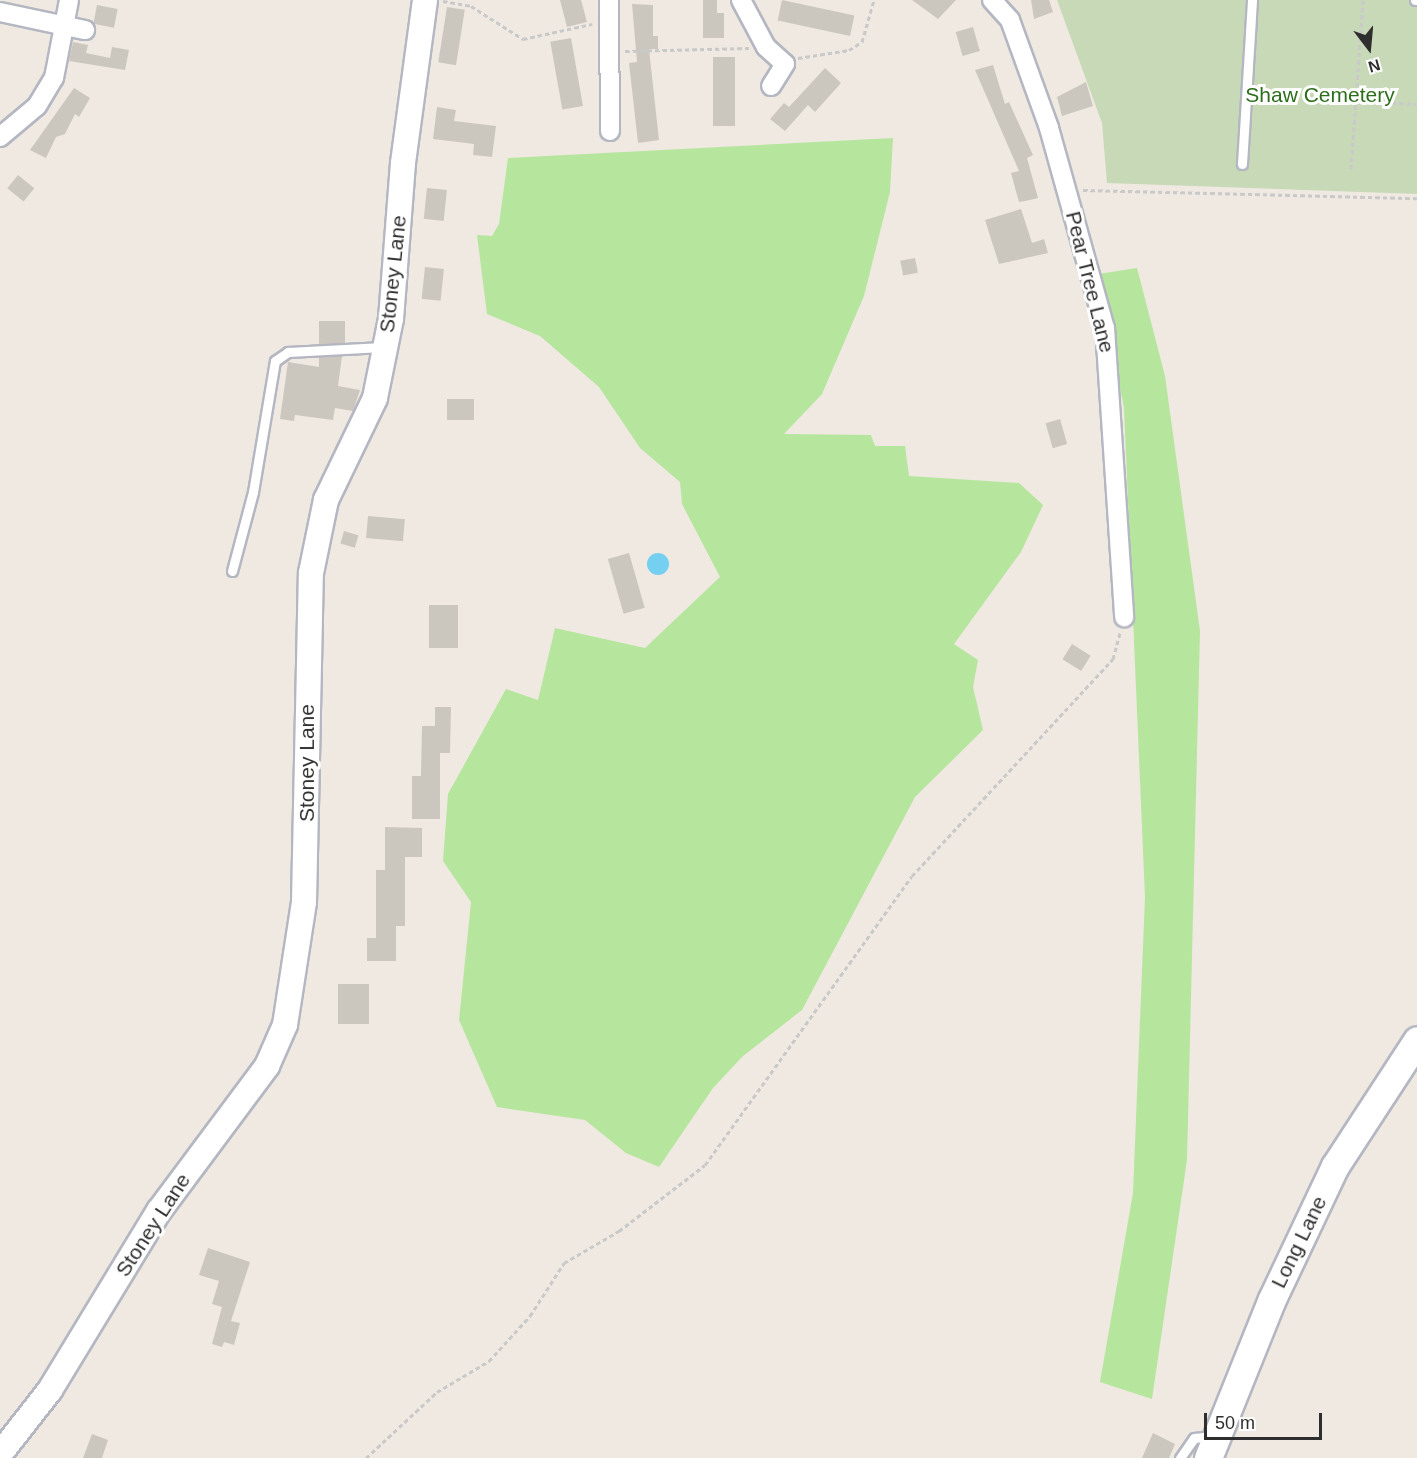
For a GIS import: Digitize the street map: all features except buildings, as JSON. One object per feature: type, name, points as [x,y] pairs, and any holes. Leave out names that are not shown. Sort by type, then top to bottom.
[{"type":"main road","name":"Long Lane","points":[[1212,1447],[1272,1299],[1335,1166],[1416,1042]]},
{"type":"street","points":[[0,137],[37,106],[54,78],[69,0]]},
{"type":"street","name":"Stoney Lane","points":[[0,1454],[50,1390],[159,1211],[267,1066],[285,1025],[304,902],[311,573],[326,500],[365,426],[385,347],[425,0]]},
{"type":"street","points":[[609,0],[610,131]]},
{"type":"street","points":[[741,0],[766,47],[785,64],[771,86]]},
{"type":"street","name":"Pear Tree Lane","points":[[995,1],[1021,49],[1067,189],[1105,328],[1124,617]]},
{"type":"street","points":[[0,12],[85,30]]},
{"type":"lane","points":[[1242,164],[1252,0]]},
{"type":"lane","points":[[232,571],[253,492],[275,361],[288,351],[385,347]]},
{"type":"lane","points":[[1180,1458],[1194,1438],[1212,1447]]},
{"type":"path","points":[[437,0],[471,6],[524,39],[609,21]]},
{"type":"path","points":[[785,64],[806,55],[849,50],[862,42],[874,0]]},
{"type":"path","points":[[1351,169],[1363,0]]},
{"type":"path","points":[[608,46],[646,53],[700,45],[766,47]]},
{"type":"path","points":[[1246,94],[1417,104]]},
{"type":"path","points":[[1067,189],[1417,198]]},
{"type":"path","points":[[366,1458],[437,1392],[489,1361],[530,1316],[564,1263],[619,1231],[705,1165],[912,876],[1113,659],[1124,617]]},
{"type":"green space","name":"Shaw Cemetery","points":[[1057,0],[1417,0],[1417,194],[1107,183],[1102,123]]},
{"type":"green space","points":[[893,138],[890,192],[864,296],[822,394],[784,434],[871,435],[875,446],[905,446],[909,476],[1019,483],[1043,505],[1021,552],[954,644],[978,660],[973,687],[983,730],[915,797],[802,1010],[743,1056],[713,1088],[659,1167],[626,1153],[585,1120],[497,1107],[459,1020],[471,902],[443,861],[448,794],[506,689],[538,700],[555,628],[645,648],[720,577],[682,504],[680,482],[640,448],[599,387],[540,336],[487,314],[477,235],[492,236],[499,224],[508,158]]},
{"type":"green space","points":[[1137,268],[1165,376],[1200,631],[1187,1160],[1152,1399],[1100,1382],[1133,1193],[1145,897],[1124,408],[1098,274]]},
{"type":"water","points":[[654,553],[662,553],[669,560],[669,568],[662,575],[654,575],[647,568],[647,560]]}]
